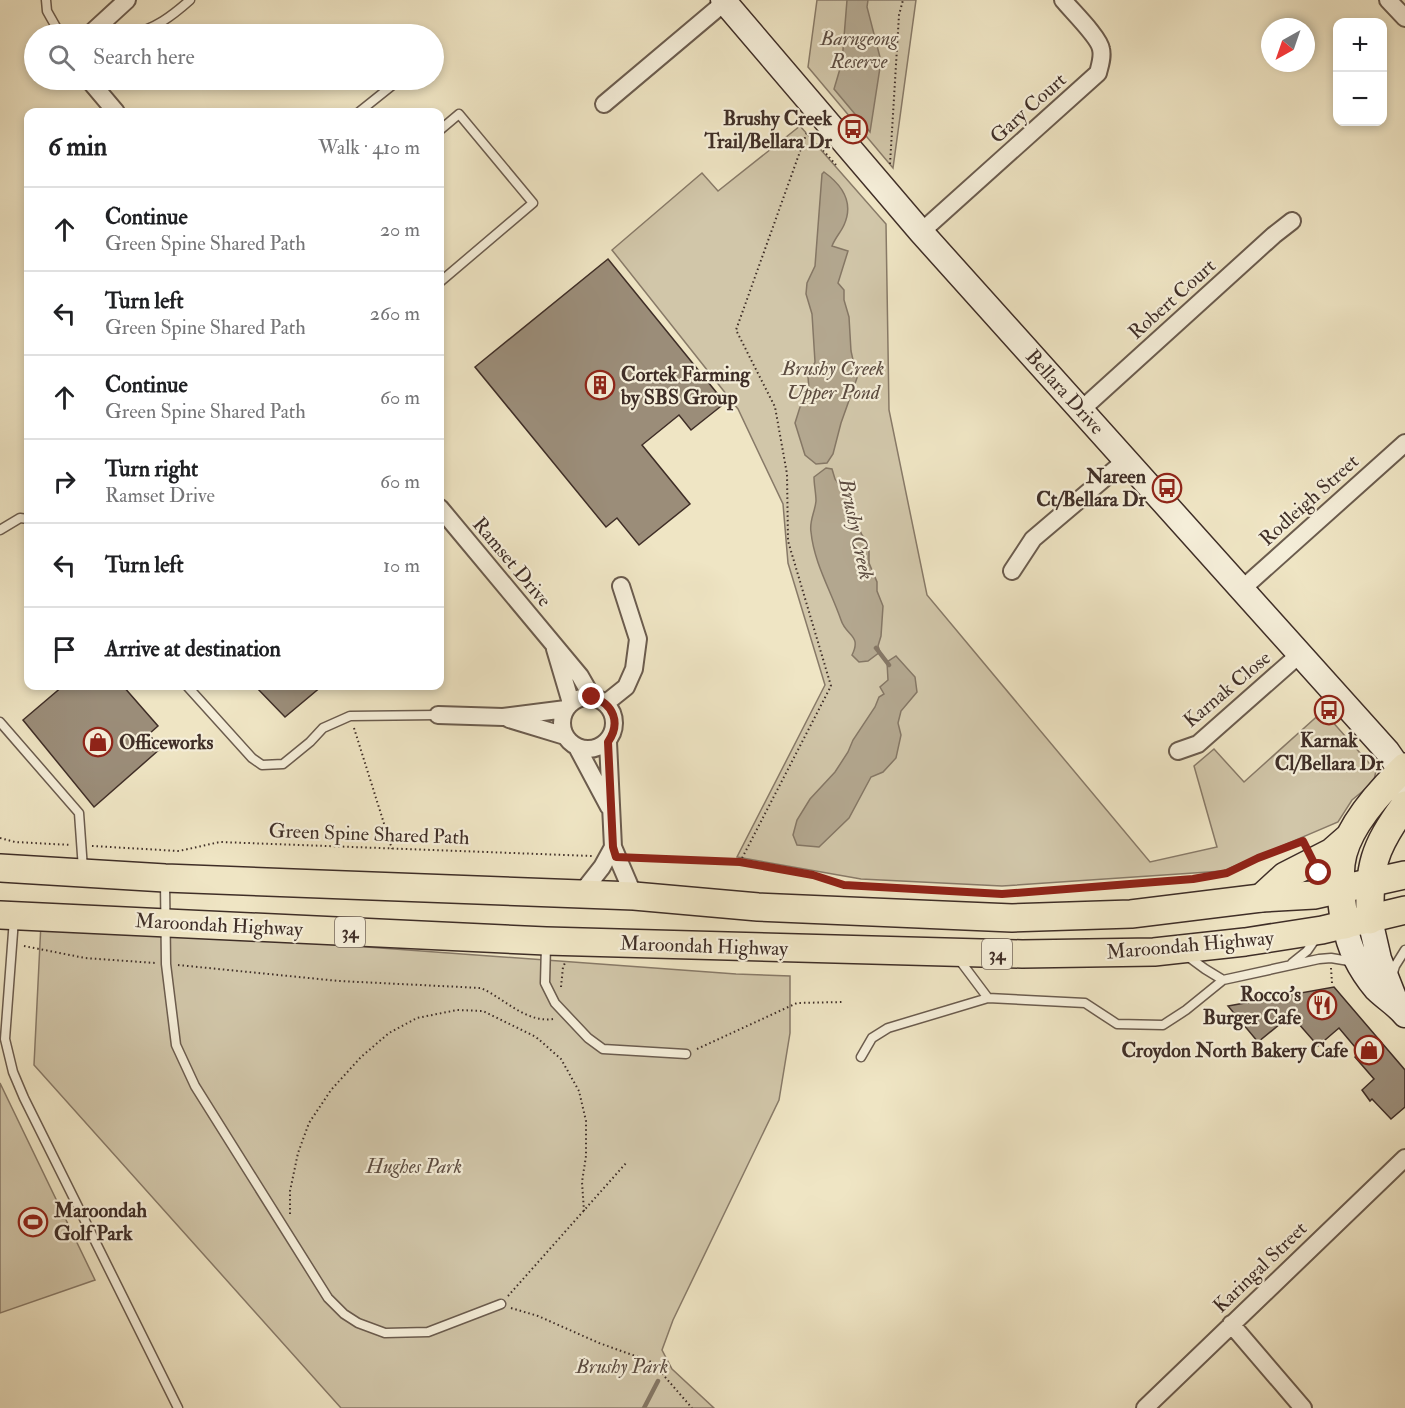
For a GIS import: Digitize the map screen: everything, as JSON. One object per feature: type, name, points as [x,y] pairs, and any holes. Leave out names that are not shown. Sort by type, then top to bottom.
[{"type":"main road","name":"Bellara Drive","points":[[724,1],[821,114],[878,170],[921,232],[1387,751],[1404,774]]},
{"type":"main road","points":[[1262,898],[1284,876],[1332,852],[1348,838],[1368,808],[1404,774]]},
{"type":"main road","points":[[1346,925],[1370,882],[1377,849],[1405,805]]},
{"type":"main road","points":[[1348,838],[1341,861],[1340,888],[1348,944],[1377,990],[1397,1002]]},
{"type":"main road","name":"Maroondah Highway","points":[[0,868],[165,878],[634,896],[758,907],[1012,918],[1131,914],[1262,898],[1314,895],[1405,875]]},
{"type":"main road","name":"Maroondah Highway","points":[[7,916],[546,941],[1022,954],[1154,952],[1245,942],[1346,925],[1405,910]]},
{"type":"main road","points":[[1346,925],[1379,958],[1397,1002]]},
{"type":"street","points":[[106,24],[127,0]]},
{"type":"street","name":"Gary Court","points":[[921,232],[1098,73],[1101,48],[1094,35],[1063,0]]},
{"type":"street","points":[[1388,0],[1405,18]]},
{"type":"street","points":[[604,104],[724,1]]},
{"type":"street","points":[[97,90],[113,108]]},
{"type":"street","name":"Robert Court","points":[[1081,410],[1292,221]]},
{"type":"street","name":"Rodleigh Street","points":[[1242,589],[1405,443]]},
{"type":"street","points":[[1012,572],[1033,539],[1126,460]]},
{"type":"street","name":"Ramset Drive","points":[[444,513],[599,700]]},
{"type":"street","points":[[438,715],[503,717],[568,706],[577,699],[599,700],[626,687],[634,669],[638,639],[621,586]]},
{"type":"street","name":"Ramset Drive","points":[[553,643],[568,706]]},
{"type":"street","name":"Karnak Close","points":[[1178,751],[1198,744],[1300,654]]},
{"type":"street","points":[[599,700],[612,710],[615,727],[608,742],[612,853],[634,896]]},
{"type":"street","points":[[568,706],[562,723],[612,813]]},
{"type":"street","points":[[503,717],[593,749],[608,742]]},
{"type":"street","points":[[580,895],[612,853]]},
{"type":"street","name":"Karingal Street","points":[[1145,1408],[1405,1158]]},
{"type":"street","points":[[1231,1324],[1303,1408]]},
{"type":"lane","points":[[46,0],[46,11],[54,24]]},
{"type":"lane","points":[[158,24],[190,0]]},
{"type":"lane","points":[[364,108],[386,90]]},
{"type":"lane","points":[[444,127],[459,114],[533,203],[444,279]]},
{"type":"lane","points":[[0,530],[20,518],[24,518]]},
{"type":"lane","points":[[191,690],[252,758],[262,765],[283,764],[323,728],[350,716],[438,715]]},
{"type":"lane","points":[[0,722],[79,813],[84,873]]},
{"type":"lane","points":[[165,878],[166,964],[176,1045],[195,1086],[328,1298],[344,1314],[358,1323],[385,1333],[428,1332],[501,1305]]},
{"type":"lane","points":[[7,916],[6,1039],[13,1072],[178,1408]]},
{"type":"lane","points":[[1289,965],[1346,925]]},
{"type":"lane","points":[[546,941],[545,983],[555,1003],[588,1038],[603,1049],[686,1054]]},
{"type":"lane","points":[[1179,949],[1223,980]]},
{"type":"lane","points":[[1397,1002],[1395,966],[1405,950]]},
{"type":"lane","points":[[953,952],[988,998]]},
{"type":"lane","points":[[861,1057],[872,1038],[888,1028],[988,998],[1086,1003],[1118,1024],[1163,1025],[1186,1010],[1223,980],[1330,958],[1358,963]]},
{"type":"path","points":[[878,170],[903,0]]},
{"type":"path","points":[[740,862],[831,686],[788,541],[787,474],[775,407],[736,330],[807,132],[837,165]]},
{"type":"path","points":[[350,716],[392,849]]},
{"type":"path","name":"Green Spine Shared Path","points":[[0,838],[15,842],[180,851],[220,842],[392,849],[612,853],[740,862],[813,875],[844,885],[1002,894],[1193,879],[1227,873],[1303,841],[1314,861]]},
{"type":"path","points":[[561,991],[563,967],[567,960],[572,958]]},
{"type":"path","points":[[1331,968],[1332,983]]},
{"type":"path","points":[[339,981],[482,988],[535,1019],[568,1017]]},
{"type":"path","points":[[686,1054],[797,1003],[843,1002]]},
{"type":"path","points":[[292,1240],[290,1191],[298,1153],[309,1123],[331,1090],[361,1057],[389,1033],[417,1018],[457,1010],[483,1011],[536,1037],[561,1059],[579,1091],[586,1120],[586,1156],[582,1182],[584,1211]]},
{"type":"path","points":[[627,1162],[501,1305],[538,1317],[652,1362],[692,1408]]},
{"type":"green space","name":"Barngeong Reserve","points":[[817,0],[916,0],[893,168],[808,67]]},
{"type":"green space","points":[[800,126],[886,224],[889,410],[927,595],[1150,862],[1217,847],[1194,766],[1214,749],[1244,782],[1323,711],[1376,771],[1374,780],[1352,800],[1338,822],[1223,871],[1002,886],[861,879],[737,857],[825,685],[788,563],[783,504],[738,409],[612,250],[702,173],[718,191]]},
{"type":"green space","name":"Hughes Park","points":[[41,923],[736,974],[790,976],[790,1033],[779,1100],[673,1320],[662,1350],[672,1369],[714,1408],[341,1408],[34,1065]]},
{"type":"green space","name":"Maroondah Golf Park","points":[[0,1083],[95,1280],[0,1313]]},
{"type":"water","points":[[847,0],[868,0],[867,7],[881,61],[870,132],[834,89],[842,62]]},
{"type":"water","name":"Brushy Creek Upper Pond","points":[[824,172],[841,189],[847,202],[847,217],[832,246],[848,251],[838,283],[844,290],[844,300],[849,317],[851,351],[857,378],[833,454],[827,463],[816,464],[805,455],[795,423],[800,407],[806,400],[809,389],[808,377],[815,362],[812,314],[806,294],[807,283],[815,266],[822,174]]},
{"type":"water","points":[[826,468],[832,469],[862,535],[869,544],[869,563],[883,606],[878,646],[880,652],[868,661],[859,662],[852,655],[855,648],[854,639],[843,625],[819,566],[813,543],[811,524],[816,501],[814,477]]},
{"type":"water","points":[[896,656],[915,677],[917,692],[901,711],[898,723],[901,735],[896,758],[883,772],[871,777],[849,818],[819,847],[797,845],[793,835],[797,820],[810,799],[835,772],[879,697],[884,694],[880,687],[888,680],[887,662]]},
{"type":"building","name":"Cortek Farming by SBS Group","points":[[608,259],[725,403],[691,430],[679,415],[642,445],[690,504],[639,545],[617,518],[606,527],[475,367]]},
{"type":"building","name":"Officeworks","points":[[58,690],[126,690],[158,726],[149,734],[160,749],[94,807],[23,720]]},
{"type":"building","points":[[259,690],[317,690],[285,717]]},
{"type":"building","points":[[1334,987],[1405,1070],[1405,1107],[1391,1119],[1372,1099],[1370,1101],[1362,1090],[1374,1079],[1355,1057],[1360,1053],[1339,1028],[1318,1046],[1291,1015],[1258,1042],[1228,1006]]},
{"type":"waterway","name":"Brushy Creek","points":[[876,648],[889,665]]},
{"type":"waterway","name":"Brushy Creek","points":[[644,1408],[658,1381]]},
{"type":"place","name":"Brushy Creek Trail/Bellara Dr","points":[[853,129]]},
{"type":"place","name":"Cortek Farming by SBS Group","points":[[600,385]]},
{"type":"place","name":"Nareen Ct/Bellara Dr","points":[[1167,488]]},
{"type":"place","name":"Karnak Cl/Bellara Dr","points":[[1329,710]]},
{"type":"place","name":"Officeworks","points":[[98,742]]},
{"type":"place","name":"Rocco's Burger Cafe","points":[[1322,1005]]},
{"type":"place","name":"Croydon North Bakery Cafe","points":[[1369,1050]]},
{"type":"place","name":"Maroondah Golf Park","points":[[33,1222]]},
{"type":"route","points":[[592,697],[606,704],[612,710],[615,718],[615,727],[608,742],[613,847],[616,857],[740,862],[813,875],[844,885],[1002,894],[1193,879],[1227,873],[1303,841],[1319,873]]},
{"type":"park label","name":"Brushy Park","points":[[622,1366]]}]
